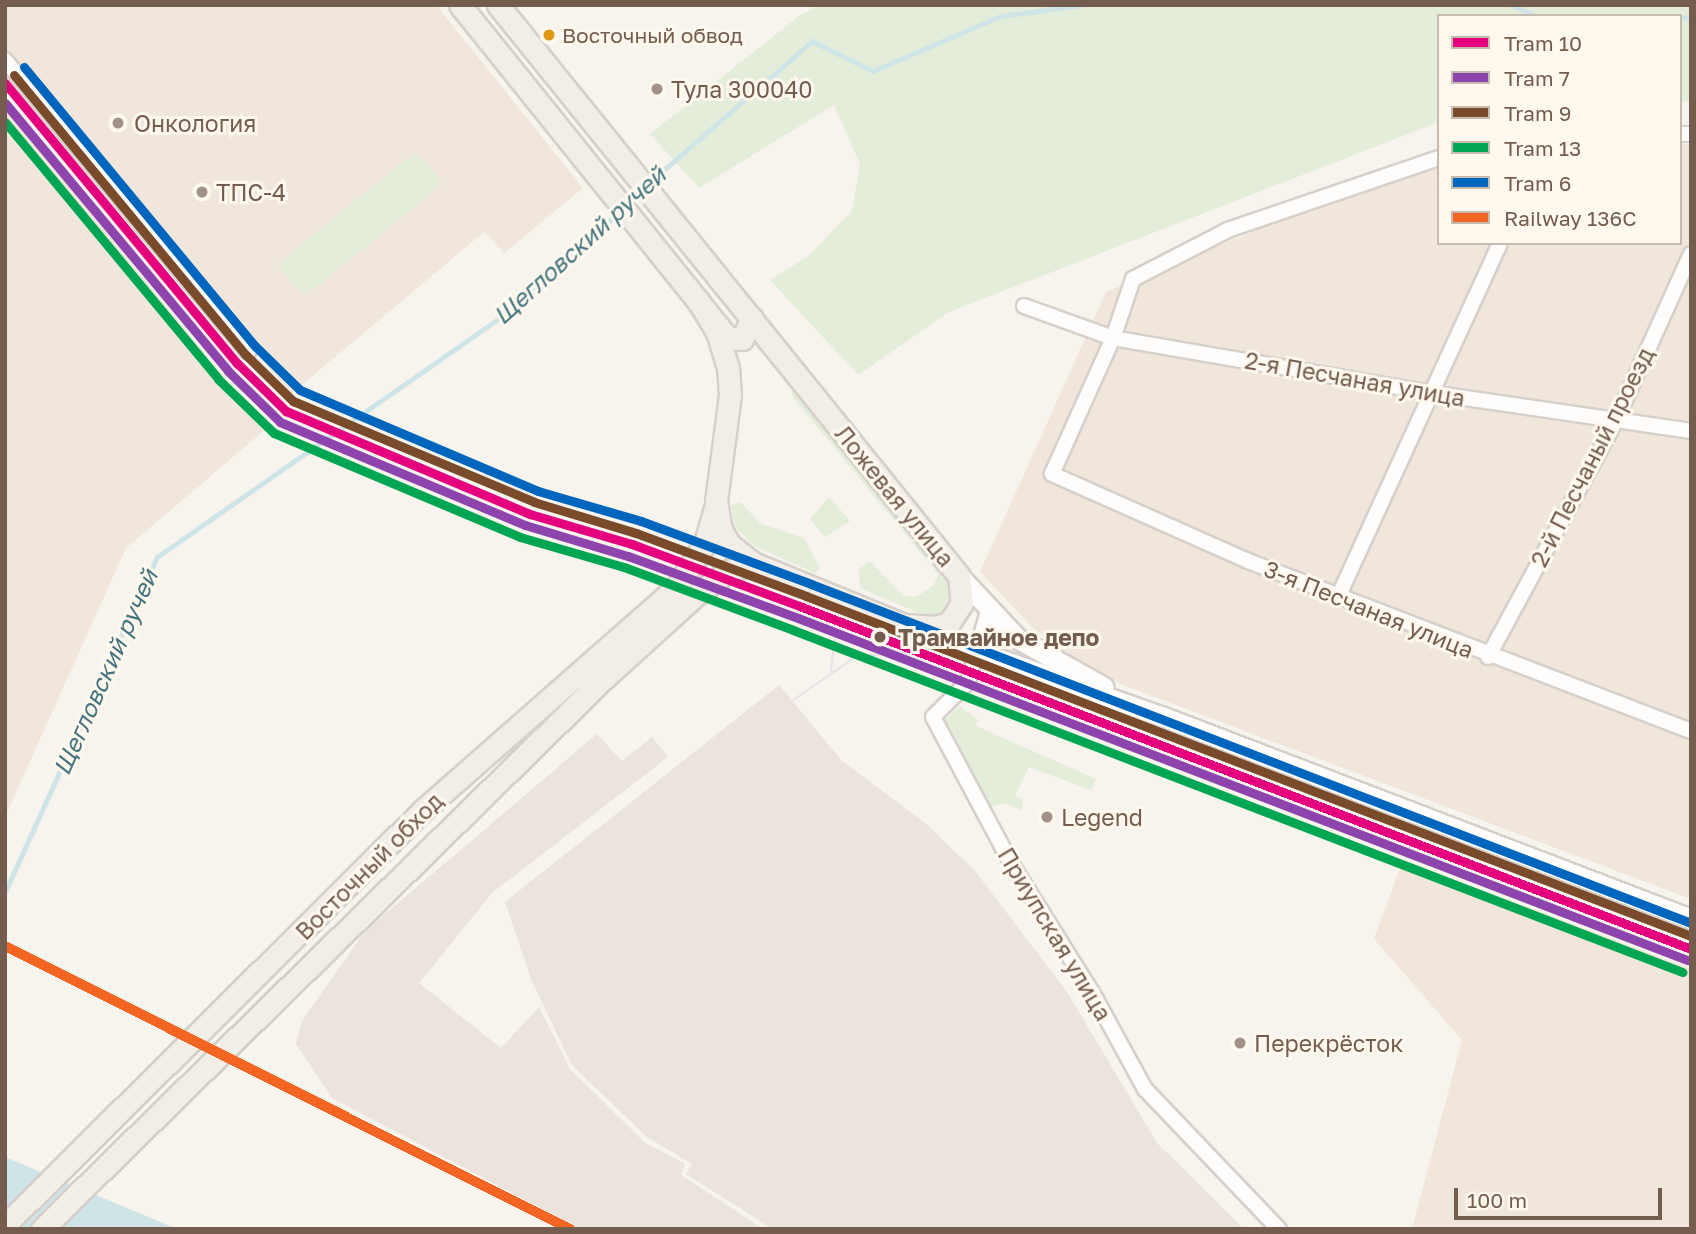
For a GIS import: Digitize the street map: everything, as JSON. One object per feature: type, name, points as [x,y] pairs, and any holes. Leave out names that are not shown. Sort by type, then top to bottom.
[{"type":"main road","name":"Ложевая улица","points":[[460,5],[728,338],[742,339],[752,318]]},
{"type":"main road","name":"Ложевая улица","points":[[498,5],[959,576],[962,603],[949,622],[935,627],[904,625],[753,563],[725,538],[716,501],[730,395],[728,368],[717,332],[698,300]]},
{"type":"main road","points":[[585,161],[593,143],[611,143]]},
{"type":"main road","name":"Восточный обход","points":[[5,1225],[270,966],[422,811],[676,588],[705,543],[716,501]]},
{"type":"main road","name":"Восточный обход","points":[[42,1229],[602,680],[697,594],[729,571],[753,563]]},
{"type":"main road","points":[[959,576],[988,611],[1044,655],[1161,716]]},
{"type":"main road","points":[[904,625],[979,654],[1161,716],[1691,919]]},
{"type":"street","points":[[5,60],[248,352]]},
{"type":"street","points":[[1113,338],[1133,279],[1228,230],[1437,159]]},
{"type":"street","points":[[1339,595],[1499,245]]},
{"type":"street","name":"2-й Песчаный проезд","points":[[1488,657],[1616,420],[1691,254]]},
{"type":"street","name":"2-я Песчаная улица","points":[[1024,306],[1113,338],[1430,393],[1691,431]]},
{"type":"street","name":"3-я Песчаная улица","points":[[1113,338],[1052,474],[1248,561],[1339,595],[1488,657],[1688,728]]},
{"type":"street","name":"Приупская улица","points":[[988,611],[979,654],[960,694],[933,717],[1012,865],[1093,993],[1145,1089],[1279,1229]]},
{"type":"street","points":[[1688,728],[1691,711]]},
{"type":"shaded area","points":[[5,5],[436,5],[583,188],[504,253],[484,232],[291,394],[5,49]]},
{"type":"shaded area","points":[[5,108],[266,429],[126,548],[5,817]]},
{"type":"shaded area","points":[[1682,144],[1691,144],[1691,899],[1123,685],[1092,670],[1034,629],[980,572],[1106,292],[1437,156],[1437,245],[1682,245]]},
{"type":"shaded area","points":[[779,685],[842,761],[925,823],[975,871],[1067,992],[1157,1143],[1244,1229],[773,1229],[686,1174],[692,1164],[647,1137],[572,1065],[532,982],[505,902]]},
{"type":"shaded area","points":[[597,734],[622,761],[652,737],[668,757],[492,893],[419,983],[501,1048],[539,1007],[570,1069],[644,1142],[685,1164],[681,1175],[763,1229],[580,1229],[332,1098],[296,1044],[302,1021],[365,931]]},
{"type":"shaded area","points":[[1403,860],[1691,969],[1691,1229],[1412,1229],[1462,1040],[1374,939]]},
{"type":"shaded area","points":[[5,1157],[177,1229],[5,1229]]},
{"type":"green space","points":[[820,5],[1691,5],[1691,101],[1682,102],[1682,14],[1437,14],[1437,123],[949,312],[858,375],[770,280],[807,257],[852,211],[860,164],[834,105],[699,188],[650,134],[799,16]]},
{"type":"green space","points":[[416,151],[443,184],[304,297],[277,264]]},
{"type":"green space","points":[[792,386],[955,583],[955,600],[946,612],[926,616],[860,588],[859,569],[870,561],[904,596],[916,597],[934,585],[938,574],[792,396]]},
{"type":"green space","points":[[829,497],[850,521],[825,537],[810,519]]},
{"type":"green space","points":[[740,502],[761,524],[804,538],[820,568],[815,573],[754,546],[735,527],[731,505]]},
{"type":"green space","points":[[960,706],[978,720],[976,726],[1096,779],[1091,790],[1029,767],[1015,796],[1023,800],[1022,810],[1003,803],[990,807],[945,721]]},
{"type":"waterway","name":"Щегловский ручей","points":[[650,182],[812,41],[873,71],[1001,16],[1081,5]]},
{"type":"waterway","name":"Щегловский ручей","points":[[1155,5],[1198,5]]},
{"type":"waterway","name":"Щегловский ручей","points":[[1511,5],[1531,14]]},
{"type":"waterway","name":"Щегловский ручей","points":[[1682,18],[1691,17]]},
{"type":"waterway","name":"Щегловский ручей","points":[[627,204],[642,190]]},
{"type":"waterway","name":"Щегловский ручей","points":[[5,892],[157,557],[520,304],[619,212]]},
{"type":"tram line","name":"6","points":[[24,67],[255,346],[300,390],[538,491],[641,521],[811,584],[1691,923]]},
{"type":"tram line","name":"9","points":[[14,75],[246,355],[293,401],[534,502],[636,533],[806,596],[1691,936]]},
{"type":"tram line","name":"10","points":[[5,83],[237,363],[286,411],[530,514],[632,544],[802,607],[1691,949]]},
{"type":"tram line","name":"7","points":[[5,103],[228,371],[280,422],[525,525],[628,556],[798,618],[1687,960]]},
{"type":"tram line","name":"13","points":[[5,122],[218,379],[274,433],[520,537],[624,567],[793,630],[1682,972]]},
{"type":"tram line","points":[[804,600],[823,616],[835,637],[831,671]]},
{"type":"tram line","points":[[792,701],[855,657],[934,649]]},
{"type":"rail line","name":"136С","points":[[5,946],[570,1229]]},
{"type":"place","name":"Восточный обвод","points":[[549,35]]},
{"type":"place","name":"Тула 300040","points":[[657,89]]},
{"type":"place","name":"Онкология","points":[[118,123]]},
{"type":"place","name":"ТПС-4","points":[[202,192]]},
{"type":"place","name":"Трамвайное депо","points":[[880,637]]},
{"type":"place","name":"Legend","points":[[1047,817]]},
{"type":"place","name":"Перекрёсток","points":[[1240,1043]]}]
